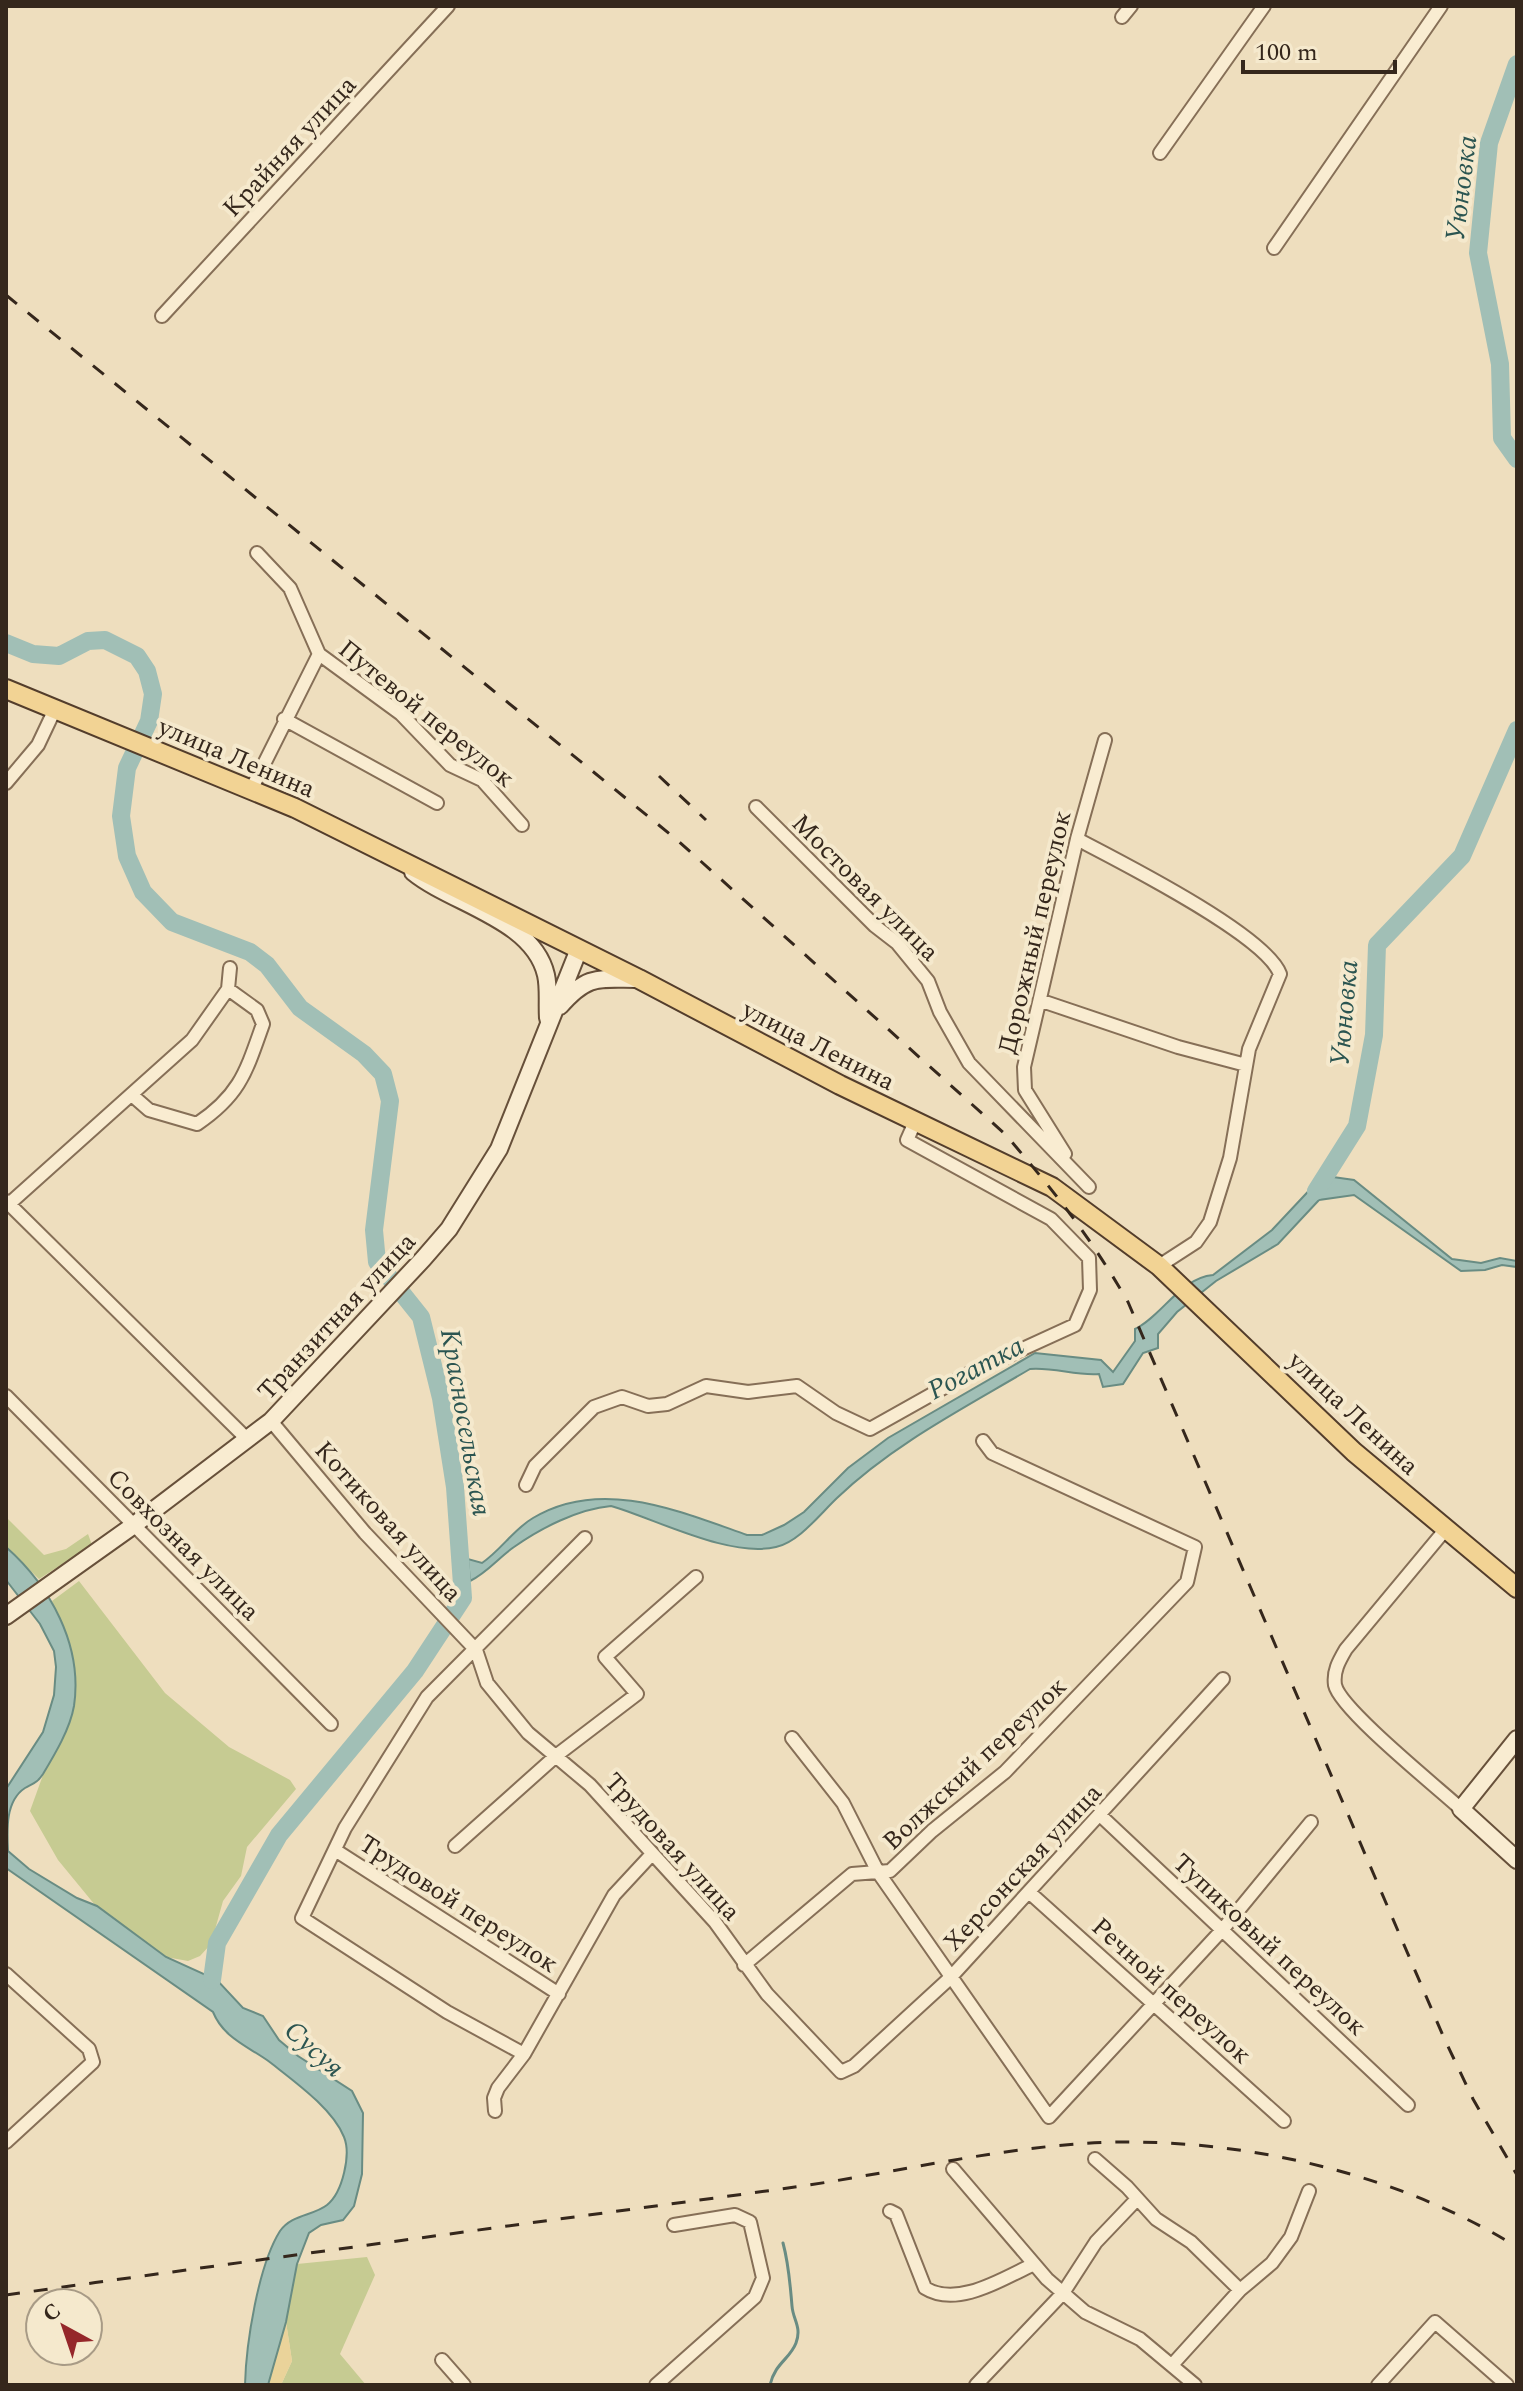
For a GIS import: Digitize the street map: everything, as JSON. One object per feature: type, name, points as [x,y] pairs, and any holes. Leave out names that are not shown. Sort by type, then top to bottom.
[{"type":"main road","name":"улица Ленина","points":[[6,689],[56,707],[251,790],[398,859],[915,1122],[1012,1166],[1090,1213],[1164,1271],[1354,1452],[1517,1588]]},
{"type":"main road","points":[[398,859],[428,885],[516,931],[536,954],[546,972],[548,1024]]},
{"type":"main road","name":"Транзитная улица","points":[[6,1616],[134,1525],[271,1421],[449,1229],[499,1149],[579,949]]},
{"type":"main road","points":[[548,1024],[578,986],[592,978],[639,979]]},
{"type":"main road","points":[[1517,1739],[1461,1809],[1517,1860]]},
{"type":"street","name":"Крайняя улица","points":[[162,316],[448,6]]},
{"type":"street","points":[[1122,17],[1131,6]]},
{"type":"street","points":[[1160,153],[1264,6]]},
{"type":"street","points":[[1274,248],[1441,6]]},
{"type":"street","name":"Путевой переулок","points":[[257,553],[290,588],[319,654],[401,714],[450,765],[482,780],[522,825]]},
{"type":"street","points":[[251,790],[319,654]]},
{"type":"street","points":[[6,783],[38,745],[56,707]]},
{"type":"street","points":[[284,719],[437,803]]},
{"type":"street","name":"Дорожный переулок","points":[[1089,1187],[1043,1123],[1025,1090],[1024,1067],[1042,1001],[1077,839],[1105,740]]},
{"type":"street","name":"Мостовая улица","points":[[756,807],[875,926],[897,943],[928,981],[940,1012],[969,1063],[1089,1187]]},
{"type":"street","points":[[1077,839],[1161,883],[1258,945],[1275,961],[1280,974],[1246,1065],[1230,1158],[1210,1222],[1196,1242],[1164,1271]]},
{"type":"street","points":[[230,968],[228,989],[192,1040],[133,1096],[8,1202],[247,1439]]},
{"type":"street","points":[[133,1096],[149,1110],[197,1124],[225,1105],[249,1064],[263,1024],[257,1010],[228,989]]},
{"type":"street","points":[[1042,1001],[1178,1047],[1246,1065]]},
{"type":"street","points":[[526,1485],[535,1466],[578,1420],[594,1407],[622,1397],[648,1406],[667,1404],[706,1386],[748,1392],[797,1386],[836,1413],[870,1429],[968,1374],[1075,1325],[1090,1290],[1089,1258],[1051,1219],[907,1140],[915,1122]]},
{"type":"street","points":[[1089,1187],[1090,1213]]},
{"type":"street","name":"Совхозная улица","points":[[6,1396],[331,1724]]},
{"type":"street","name":"Котиковая улица","points":[[271,1421],[365,1533],[476,1650]]},
{"type":"street","name":"Волжский переулок","points":[[744,1965],[852,1874],[890,1871],[1035,1742],[1187,1582],[1195,1547],[992,1453],[983,1441]]},
{"type":"street","points":[[1445,1530],[1346,1649],[1336,1667],[1335,1684],[1348,1706],[1461,1809]]},
{"type":"street","points":[[524,2054],[447,2012],[318,1932],[302,1918],[335,1850],[427,1697],[585,1538]]},
{"type":"street","points":[[455,1846],[557,1755],[637,1694],[605,1657],[696,1577]]},
{"type":"street","name":"Трудовая улица","points":[[476,1650],[487,1683],[528,1733],[590,1785],[715,1922],[767,1994],[841,2072]]},
{"type":"street","name":"Херсонская улица","points":[[841,2072],[854,2066],[950,1978],[1223,1679]]},
{"type":"street","points":[[792,1738],[843,1803],[878,1872],[1049,2117],[1223,1929],[1311,1822]]},
{"type":"street","name":"Тупиковый переулок","points":[[1101,1816],[1408,2105]]},
{"type":"street","name":"Трудовой переулок","points":[[335,1850],[559,1994]]},
{"type":"street","name":"Трудовой переулок","points":[[495,2111],[494,2098],[498,2088],[524,2054],[614,1895],[652,1854]]},
{"type":"street","name":"Речной переулок","points":[[1030,1893],[1284,2121]]},
{"type":"street","points":[[6,1974],[89,2049],[93,2062],[6,2142]]},
{"type":"street","points":[[1095,2159],[1167,2230],[1191,2242],[1240,2290]]},
{"type":"street","points":[[953,2169],[1032,2265],[1063,2293],[1085,2312],[1140,2339],[1195,2385]]},
{"type":"street","points":[[1172,2365],[1240,2290],[1272,2263],[1291,2237],[1309,2191]]},
{"type":"street","points":[[976,2385],[1063,2293],[1096,2242],[1137,2199]]},
{"type":"street","points":[[890,2211],[896,2214],[925,2288],[933,2293],[977,2291],[1032,2265]]},
{"type":"street","points":[[656,2385],[755,2297],[763,2278],[750,2222],[735,2215],[674,2225]]},
{"type":"street","points":[[1378,2385],[1435,2322],[1507,2385]]},
{"type":"street","points":[[442,2360],[464,2385]]},
{"type":"green space","points":[[6,1517],[44,1555],[66,1549],[88,1534],[92,1545],[39,1579],[6,1547]]},
{"type":"green space","points":[[79,1581],[165,1693],[229,1747],[290,1780],[296,1789],[247,1847],[241,1876],[223,1901],[211,1944],[200,1956],[188,1961],[166,1957],[95,1905],[58,1860],[30,1811],[43,1775],[59,1747],[72,1654],[52,1601]]},
{"type":"green space","points":[[367,2257],[375,2275],[340,2354],[366,2385],[281,2385],[292,2361],[286,2322],[297,2264]]},
{"type":"sand","points":[[286,2322],[292,2361],[281,2385],[268,2385]]},
{"type":"water","points":[[1333,1177],[1354,1180],[1452,1259],[1481,1263],[1500,1258],[1517,1261],[1517,1267],[1502,1265],[1485,1270],[1461,1271],[1354,1195],[1319,1200],[1278,1244],[1216,1281],[1177,1312],[1158,1334],[1158,1348],[1143,1353],[1123,1384],[1103,1387],[1099,1374],[1030,1369],[929,1428],[881,1461],[801,1534],[785,1544],[757,1549],[737,1547],[693,1536],[611,1506],[573,1515],[548,1526],[514,1547],[470,1581],[468,1559],[482,1563],[533,1518],[559,1506],[586,1500],[640,1502],[694,1516],[747,1535],[762,1535],[804,1512],[848,1468],[888,1438],[1035,1353],[1101,1360],[1113,1372],[1135,1341],[1135,1329],[1181,1290],[1213,1275],[1272,1230],[1318,1181]]},
{"type":"water","points":[[6,1547],[36,1580],[60,1618],[68,1639],[75,1683],[72,1715],[57,1750],[41,1777],[18,1794],[11,1808],[8,1851],[29,1869],[77,1898],[97,1906],[166,1957],[217,1980],[243,2008],[263,2016],[279,2040],[298,2056],[352,2091],[363,2113],[362,2174],[354,2206],[343,2220],[321,2225],[309,2233],[297,2264],[286,2322],[268,2385],[245,2385],[251,2327],[265,2264],[285,2225],[321,2209],[333,2199],[344,2172],[347,2153],[344,2137],[331,2116],[312,2097],[271,2063],[231,2036],[213,2012],[6,1868],[6,1789],[43,1732],[54,1695],[56,1667],[54,1651],[40,1624],[6,1580]]},
{"type":"waterway","name":"Уюновка","points":[[1517,64],[1489,143],[1478,253],[1500,364],[1502,438],[1517,459]]},
{"type":"waterway","name":"Красносельская","points":[[6,643],[33,654],[59,656],[88,641],[105,640],[137,656],[147,671],[153,694],[149,721],[127,768],[121,816],[127,856],[143,892],[172,922],[250,952],[267,965],[300,1008],[364,1054],[383,1074],[390,1101],[374,1230],[377,1262],[421,1317],[441,1398],[455,1487],[463,1598],[415,1671],[279,1835],[217,1943],[212,1980]]},
{"type":"waterway","name":"Уюновка","points":[[1316,1191],[1357,1126],[1374,1035],[1377,945],[1462,856],[1517,730]]},
{"type":"waterway","points":[[770,2385],[775,2371],[796,2343],[798,2332],[783,2243]]},
{"type":"railway","points":[[6,295],[676,839],[1005,1134],[1040,1175],[1085,1235],[1128,1302],[1444,2038],[1473,2099],[1517,2175]]},
{"type":"railway","points":[[659,776],[706,820]]},
{"type":"railway","points":[[6,2295],[824,2183],[1002,2152],[1090,2143],[1182,2144],[1232,2149],[1332,2169],[1428,2202],[1517,2247]]},
{"type":"water label","name":"Рогатка","points":[[975,1367]]},
{"type":"water label","name":"Сусуя","points":[[315,2048]]}]
